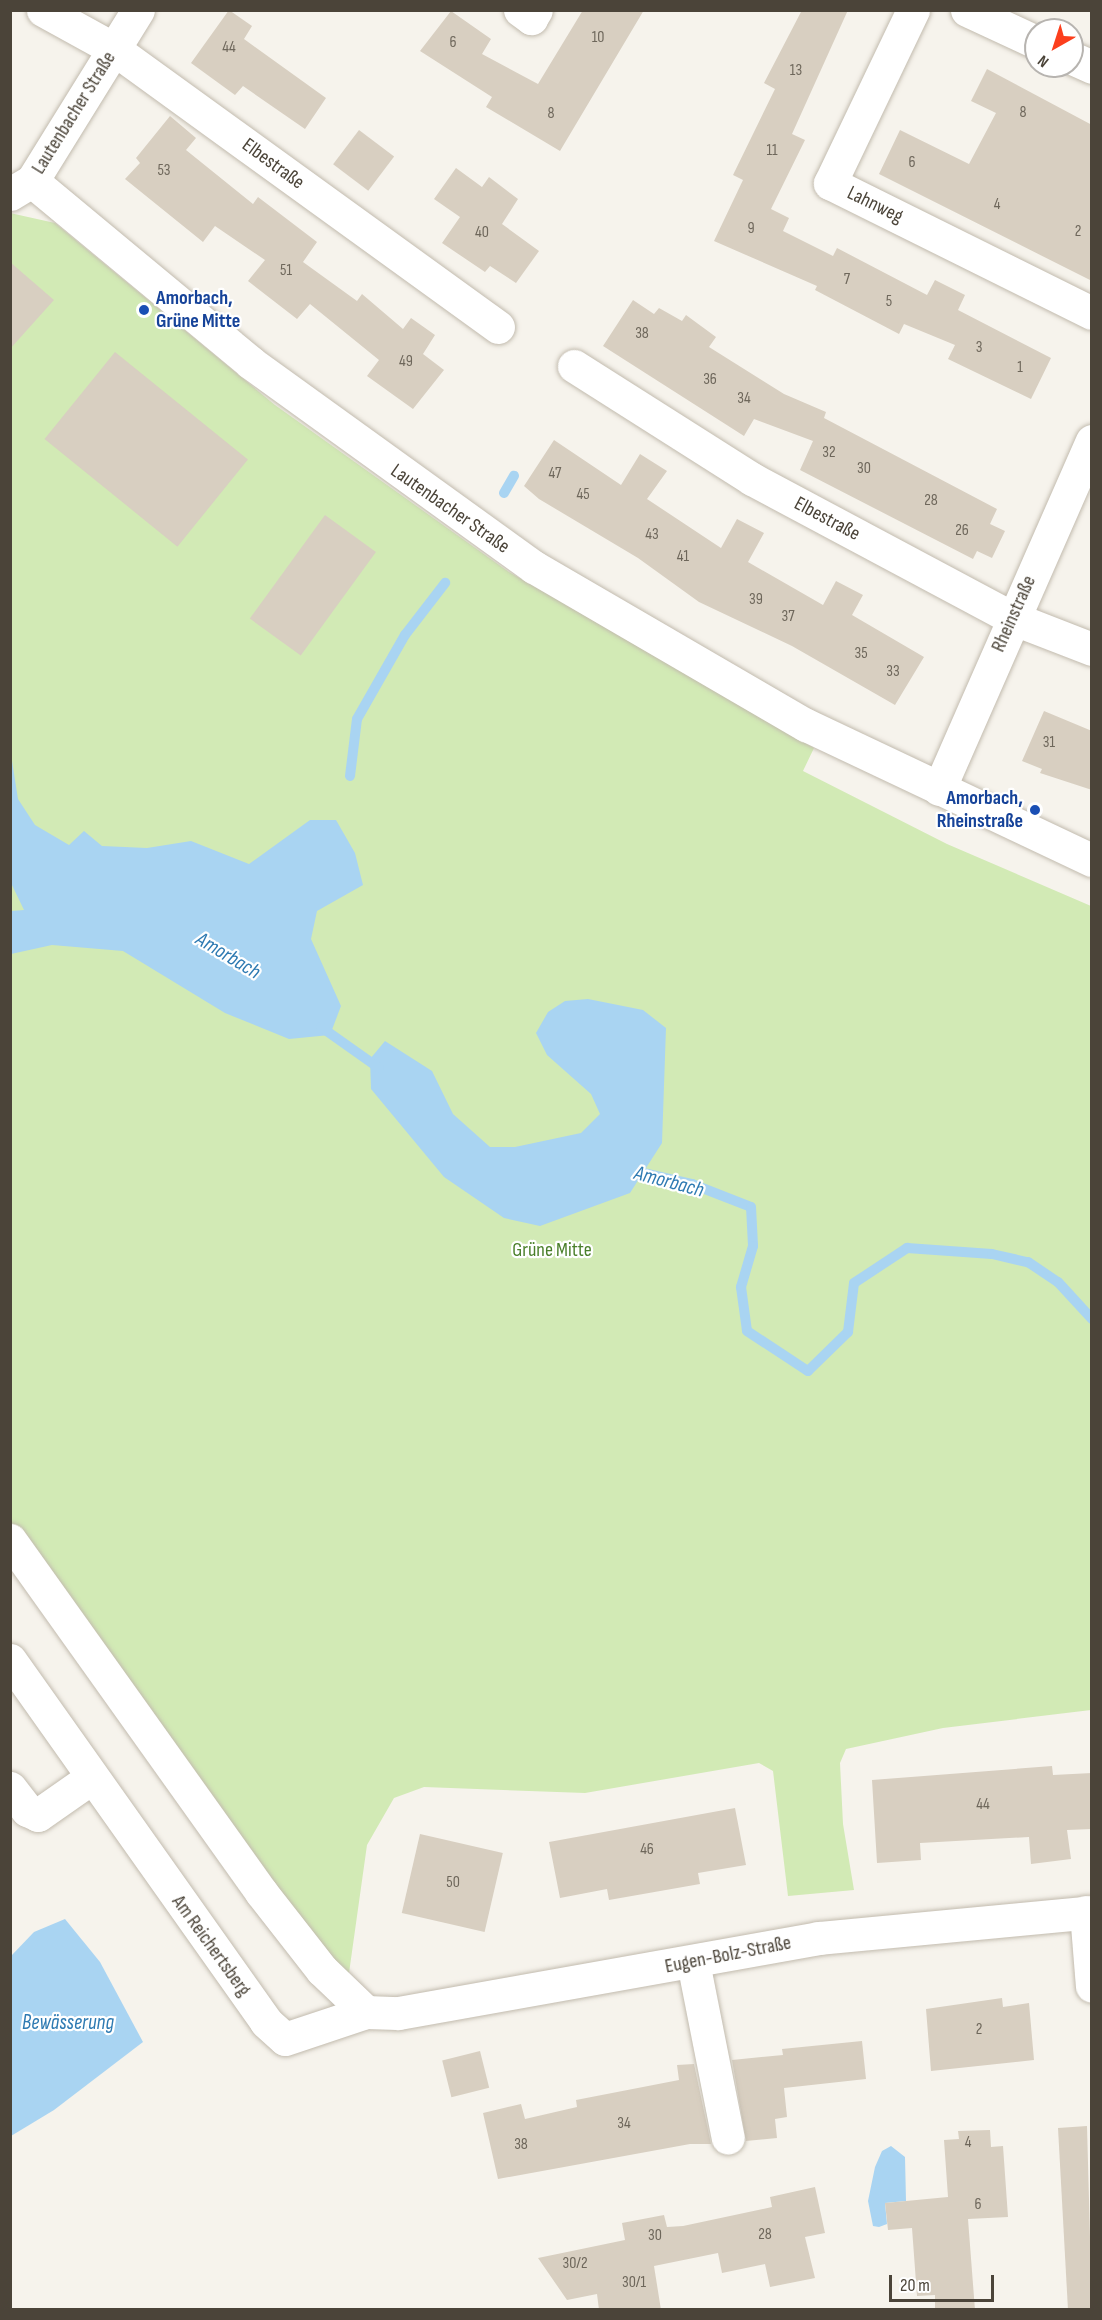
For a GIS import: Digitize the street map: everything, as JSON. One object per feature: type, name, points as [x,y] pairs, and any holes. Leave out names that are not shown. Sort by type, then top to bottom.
[{"type":"street","name":"Elbestraße","points":[[43,10],[114,49],[498,327]]},
{"type":"street","name":"Lautenbacher Straße","points":[[138,10],[21,188],[251,363],[525,561],[673,651],[806,725],[1092,860]]},
{"type":"street","points":[[520,10],[531,18],[536,10]]},
{"type":"street","name":"Lahnweg","points":[[913,10],[830,183],[1092,313]]},
{"type":"street","points":[[967,10],[1024,36]]},
{"type":"street","name":"Elbestraße","points":[[574,366],[752,479],[1012,618],[1092,649]]},
{"type":"street","name":"Rheinstraße","points":[[939,789],[1012,618],[1092,441]]},
{"type":"street","points":[[10,1540],[261,1892],[322,1970],[366,2012]]},
{"type":"street","name":"Am Reichertsberg","points":[[10,1660],[91,1778],[277,2036],[285,2039],[366,2012]]},
{"type":"street","points":[[10,1788],[27,1810],[38,1815],[91,1778]]},
{"type":"street","points":[[1089,1912],[1092,1986]]},
{"type":"street","name":"Eugen-Bolz-Straße","points":[[366,2012],[398,2013],[818,1938],[1089,1912]]},
{"type":"street","points":[[693,1962],[728,2138]]},
{"type":"green space","name":"Grüne Mitte","points":[[10,213],[55,223],[275,405],[509,572],[814,748],[803,771],[947,844],[1091,906],[1091,1710],[943,1728],[846,1749],[840,1763],[843,1824],[854,1890],[788,1896],[773,1771],[759,1763],[585,1793],[424,1787],[394,1798],[367,1845],[349,1973],[325,1958],[11,1528]]},
{"type":"water","points":[[10,748],[18,799],[35,825],[69,845],[84,831],[102,846],[147,848],[191,841],[249,864],[310,820],[336,820],[355,853],[363,885],[317,911],[311,939],[341,1006],[330,1035],[289,1039],[225,1013],[123,951],[52,945],[11,954],[11,911],[24,910],[11,883]]},
{"type":"water","points":[[588,999],[643,1010],[666,1028],[662,1143],[630,1193],[540,1226],[504,1218],[444,1177],[371,1089],[370,1059],[385,1041],[432,1071],[453,1114],[490,1147],[515,1147],[581,1133],[600,1114],[591,1094],[547,1055],[536,1033],[548,1012],[565,1001]]},
{"type":"water","name":"Bewässerung","points":[[65,1919],[100,1962],[143,2042],[54,2110],[11,2136],[11,1956],[34,1932]]},
{"type":"water","points":[[891,2146],[905,2157],[906,2201],[885,2203],[887,2224],[879,2227],[873,2226],[868,2201],[875,2167],[882,2151]]},
{"type":"building","points":[[229,10],[252,26],[244,39],[326,98],[305,129],[243,86],[235,95],[191,63]]},
{"type":"building","points":[[583,10],[644,10],[560,151],[486,107],[492,97],[420,51],[451,11],[491,39],[482,54],[538,84]]},
{"type":"building","points":[[802,10],[848,10],[792,134],[805,140],[771,209],[789,218],[783,231],[833,256],[837,248],[927,295],[935,280],[965,295],[958,310],[1051,358],[1031,399],[948,359],[955,345],[904,324],[899,334],[815,290],[817,286],[714,241],[743,180],[733,175],[775,89],[764,83]]},
{"type":"building","points":[[987,69],[1092,125],[1092,281],[879,174],[900,130],[969,164],[996,113],[971,101]]},
{"type":"building","points":[[170,116],[196,138],[186,150],[253,204],[258,197],[317,242],[303,262],[357,301],[362,294],[403,329],[411,318],[435,335],[423,354],[444,370],[413,409],[367,376],[379,360],[310,304],[297,319],[248,281],[265,260],[215,226],[203,242],[125,179],[140,163],[136,158]]},
{"type":"building","points":[[359,130],[394,156],[368,191],[333,164]]},
{"type":"building","points":[[456,168],[482,187],[489,177],[518,199],[502,224],[539,251],[516,283],[490,266],[485,272],[442,243],[460,217],[434,199]]},
{"type":"building","points":[[10,262],[54,300],[10,349]]},
{"type":"building","points":[[633,300],[654,314],[659,308],[682,321],[686,315],[716,337],[709,347],[784,394],[826,412],[824,418],[997,509],[990,524],[1005,531],[992,558],[977,551],[973,559],[800,470],[813,441],[754,419],[744,436],[603,346]]},
{"type":"building","points":[[115,352],[248,460],[177,547],[45,439]]},
{"type":"building","points":[[554,440],[621,485],[640,454],[667,471],[647,499],[721,548],[737,519],[764,533],[748,562],[823,605],[836,581],[863,595],[852,615],[924,657],[895,705],[792,646],[699,602],[638,558],[539,499],[524,486]]},
{"type":"building","points":[[325,515],[376,552],[301,656],[250,619]]},
{"type":"building","points":[[1044,711],[1092,731],[1092,790],[1040,773],[1042,769],[1022,761]]},
{"type":"building","points":[[1052,1766],[1053,1775],[1092,1773],[1092,1829],[1067,1830],[1071,1859],[1031,1864],[1029,1837],[920,1843],[921,1860],[877,1863],[872,1780]]},
{"type":"building","points":[[735,1808],[746,1865],[698,1873],[700,1884],[609,1900],[607,1889],[560,1898],[549,1842]]},
{"type":"building","points":[[420,1834],[503,1853],[485,1932],[402,1913]]},
{"type":"building","points":[[1002,1998],[1003,2007],[1029,2003],[1034,2060],[931,2071],[926,2009]]},
{"type":"building","points":[[862,2041],[866,2079],[784,2088],[787,2117],[775,2119],[777,2138],[746,2141],[732,2060],[783,2055],[782,2049]]},
{"type":"building","points":[[480,2051],[489,2088],[451,2097],[442,2060]]},
{"type":"building","points":[[694,2064],[711,2144],[690,2144],[498,2179],[483,2113],[521,2104],[525,2119],[577,2107],[576,2100],[679,2080],[677,2065]]},
{"type":"building","points":[[1087,2126],[1092,2310],[1068,2310],[1058,2128]]},
{"type":"building","points":[[990,2130],[991,2147],[1003,2146],[1008,2217],[968,2219],[975,2310],[935,2310],[935,2295],[917,2296],[912,2228],[888,2230],[885,2203],[948,2197],[944,2140],[959,2139],[958,2131]]},
{"type":"building","points":[[815,2187],[825,2233],[805,2237],[815,2278],[770,2287],[765,2264],[722,2273],[718,2253],[654,2266],[661,2310],[599,2310],[597,2294],[567,2300],[538,2258],[625,2240],[622,2223],[664,2215],[667,2227],[683,2226],[772,2207],[770,2197]]},
{"type":"waterway","points":[[504,493],[514,476]]},
{"type":"waterway","points":[[350,776],[357,719],[405,635],[445,583]]},
{"type":"waterway","name":"Amorbach","points":[[321,1027],[379,1068]]},
{"type":"waterway","name":"Amorbach","points":[[630,1170],[692,1184],[751,1207],[753,1246],[741,1287],[747,1331],[808,1371],[848,1332],[854,1283],[907,1248],[992,1254],[1028,1262],[1058,1282],[1092,1319]]},
{"type":"place","name":"Amorbach, Grüne Mitte","points":[[144,310]]},
{"type":"place","name":"Amorbach, Rheinstraße","points":[[1035,810]]}]
